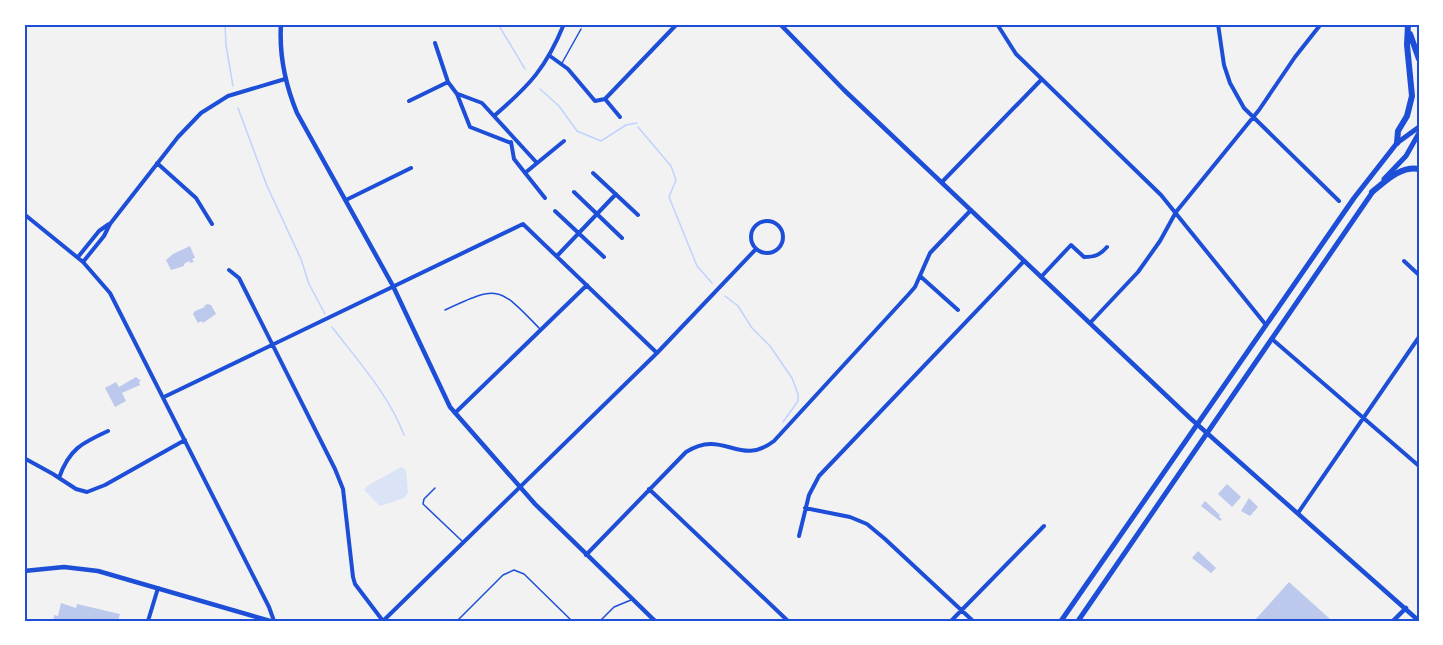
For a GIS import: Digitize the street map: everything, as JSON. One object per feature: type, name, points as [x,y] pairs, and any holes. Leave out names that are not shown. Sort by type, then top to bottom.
[{"type":"highway","points":[[1408,27],[1419,59]]},
{"type":"highway","points":[[1397,143],[1398,131],[1407,116],[1412,96],[1407,45],[1408,27]]},
{"type":"highway","points":[[1372,192],[1393,175],[1404,170],[1419,169]]},
{"type":"main road","points":[[1061,621],[1354,198],[1397,143],[1419,127]]},
{"type":"main road","points":[[1078,621],[1372,192],[1406,156],[1419,133]]},
{"type":"street","points":[[281,24],[281,53],[285,79],[297,113],[393,286],[440,389],[454,414],[519,488],[655,621]]},
{"type":"street","points":[[494,116],[540,72],[564,24]]},
{"type":"street","points":[[550,56],[561,64],[595,101],[605,99],[677,24]]},
{"type":"street","points":[[780,24],[844,90],[1197,424],[1419,621]]},
{"type":"street","points":[[997,24],[1016,54],[1133,166],[1176,212],[1266,326]]},
{"type":"street","points":[[1218,24],[1224,65],[1238,99],[1251,118],[1339,201]]},
{"type":"street","points":[[1090,323],[1138,272],[1160,241],[1176,212],[1259,110],[1320,24]]},
{"type":"street","points":[[435,43],[448,82],[457,94],[471,127],[511,143]]},
{"type":"street","points":[[83,262],[157,163],[194,119],[217,102],[235,93],[285,79]]},
{"type":"street","points":[[942,182],[1041,80]]},
{"type":"street","points":[[409,101],[448,82]]},
{"type":"street","points":[[457,94],[482,103],[537,163]]},
{"type":"street","points":[[605,99],[620,117]]},
{"type":"street","points":[[514,136],[511,143],[514,159],[545,198]]},
{"type":"street","points":[[525,173],[564,141]]},
{"type":"street","points":[[157,163],[196,198],[212,224]]},
{"type":"street","points":[[346,200],[411,168]]},
{"type":"street","points":[[593,173],[638,215]]},
{"type":"street","points":[[573,192],[622,238]]},
{"type":"street","points":[[557,256],[616,194]]},
{"type":"street","points":[[586,555],[686,452],[698,445],[711,442],[753,452],[774,441],[908,296],[930,254],[971,210]]},
{"type":"street","points":[[555,211],[604,257]]},
{"type":"street","points":[[24,214],[78,257],[101,280],[116,303],[269,607],[272,621],[88,569],[52,567],[24,571]]},
{"type":"street","points":[[764,220],[769,220],[780,226],[783,237],[778,248],[766,253],[756,249],[751,238],[754,226],[764,220]]},
{"type":"street","points":[[78,257],[99,231],[110,224]]},
{"type":"street","points":[[164,398],[523,224],[657,353]]},
{"type":"street","points":[[1041,277],[1071,245],[1084,257],[1100,254],[1107,247]]},
{"type":"street","points":[[229,270],[239,278],[335,469],[343,489],[355,584],[383,621],[657,353],[756,249]]},
{"type":"street","points":[[799,536],[810,490],[823,472],[1024,261]]},
{"type":"street","points":[[1404,261],[1419,276]]},
{"type":"street","points":[[920,276],[958,310]]},
{"type":"street","points":[[454,414],[587,285]]},
{"type":"street","points":[[1298,513],[1419,337]]},
{"type":"street","points":[[1271,338],[1419,466]]},
{"type":"street","points":[[59,478],[67,459],[77,447],[108,431]]},
{"type":"street","points":[[24,458],[76,489],[92,491],[122,477],[185,440]]},
{"type":"street","points":[[649,489],[788,621]]},
{"type":"street","points":[[805,508],[850,517],[867,524],[973,621]]},
{"type":"street","points":[[951,621],[1044,526]]},
{"type":"street","points":[[148,621],[158,588]]},
{"type":"street","points":[[1393,621],[1406,608]]},
{"type":"lane","points":[[561,64],[581,29]]},
{"type":"lane","points":[[445,310],[475,296],[497,293],[511,300],[541,330]]},
{"type":"lane","points":[[435,489],[424,499],[423,504],[463,542]]},
{"type":"lane","points":[[457,621],[503,575],[514,570],[524,574],[572,621]]},
{"type":"lane","points":[[600,621],[614,607],[633,600]]},
{"type":"shaded area","points":[[401,467],[406,470],[408,493],[404,498],[380,506],[364,490],[367,486]]},
{"type":"building","points":[[190,246],[195,258],[192,259],[194,262],[189,261],[184,266],[171,270],[166,260]]},
{"type":"building","points":[[207,304],[211,305],[216,314],[203,323],[202,321],[198,323],[193,314]]},
{"type":"building","points":[[136,377],[141,381],[140,385],[122,393],[126,401],[115,407],[105,388],[116,382],[119,387]]},
{"type":"building","points":[[1227,484],[1241,497],[1232,507],[1218,494]]},
{"type":"building","points":[[1249,498],[1258,507],[1250,516],[1241,511]]},
{"type":"building","points":[[1205,501],[1220,515],[1222,519],[1220,521],[1201,506]]},
{"type":"building","points":[[1198,551],[1216,568],[1211,573],[1192,558]]},
{"type":"building","points":[[1289,582],[1330,619],[1328,621],[1254,621]]},
{"type":"building","points":[[61,603],[76,608],[77,604],[120,614],[118,621],[53,621],[54,615],[58,616]]},
{"type":"waterway","points":[[225,24],[233,86]]},
{"type":"waterway","points":[[498,24],[525,69]]},
{"type":"waterway","points":[[540,89],[559,106],[577,131],[601,141],[626,125],[637,123]]},
{"type":"waterway","points":[[238,108],[267,186],[301,259],[309,284],[325,314]]},
{"type":"waterway","points":[[638,127],[671,166],[676,180],[669,197],[697,266],[712,283]]},
{"type":"waterway","points":[[725,296],[738,306],[752,328],[770,346],[792,378],[798,401],[783,422]]},
{"type":"waterway","points":[[332,327],[381,392],[404,435]]}]
